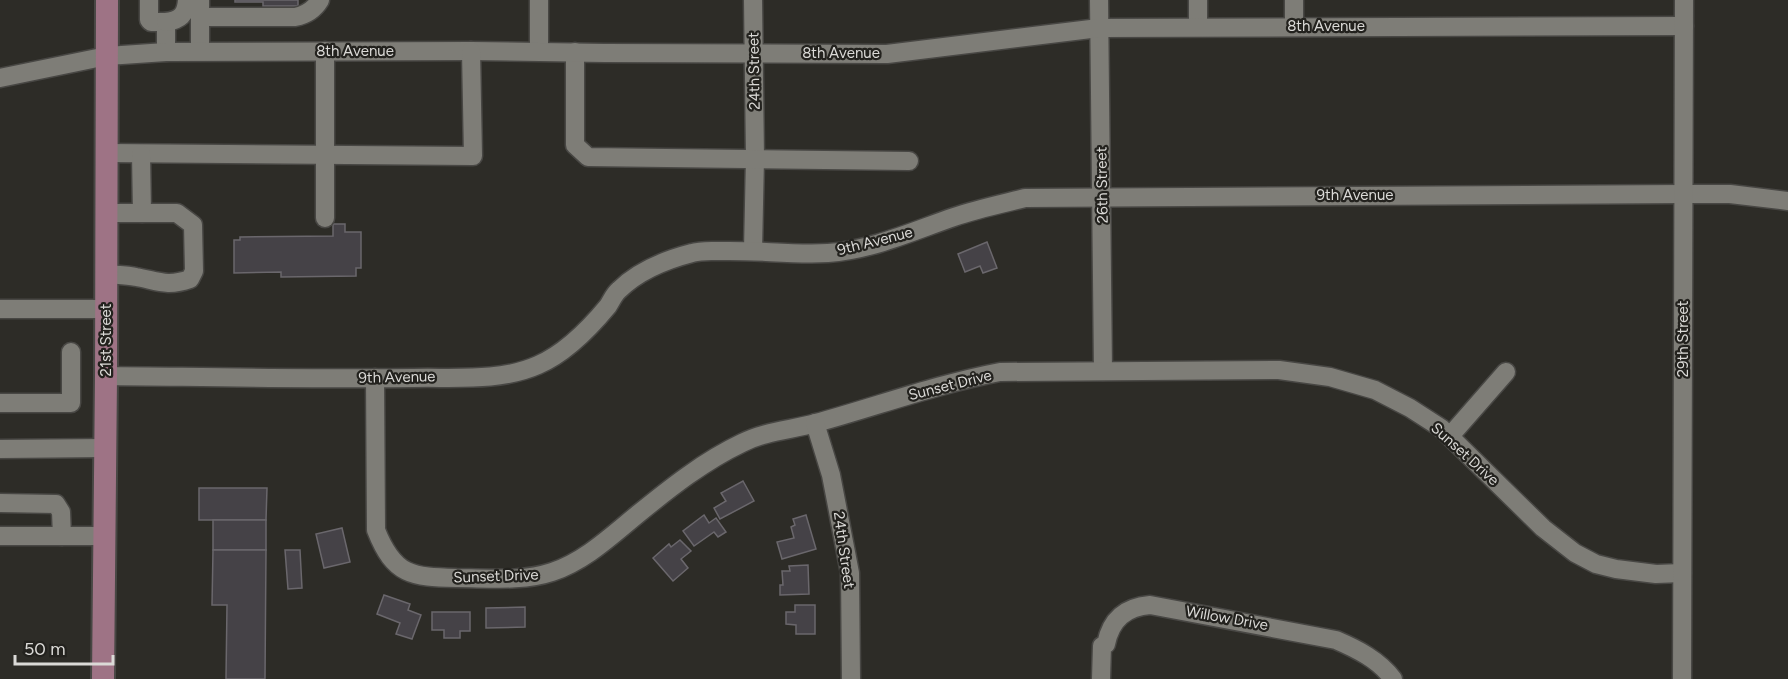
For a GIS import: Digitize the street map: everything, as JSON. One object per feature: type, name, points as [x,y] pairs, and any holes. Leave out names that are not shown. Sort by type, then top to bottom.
[{"type":"main road","name":"21st Street","points":[[103,679],[107,0]]},
{"type":"street","points":[[149,0],[149,20],[151,22],[178,20],[183,16],[187,0]]},
{"type":"street","points":[[166,22],[174,16],[176,0]]},
{"type":"street","points":[[200,51],[200,8],[294,17],[307,13],[317,6],[320,0]]},
{"type":"street","points":[[539,0],[539,51]]},
{"type":"street","name":"24th Street","points":[[753,0],[755,158],[753,250]]},
{"type":"street","name":"26th Street","points":[[1099,0],[1103,371]]},
{"type":"street","points":[[1198,0],[1198,27]]},
{"type":"street","points":[[1294,0],[1294,26]]},
{"type":"street","name":"29th Street","points":[[1682,679],[1684,0]]},
{"type":"street","points":[[166,22],[166,52]]},
{"type":"street","name":"8th Avenue","points":[[0,78],[107,56],[166,52],[539,51],[887,54],[1099,28],[1684,26]]},
{"type":"street","points":[[325,218],[326,51]]},
{"type":"street","points":[[107,153],[473,156],[471,51]]},
{"type":"street","points":[[575,52],[575,145],[588,157],[909,161]]},
{"type":"street","points":[[141,154],[142,213]]},
{"type":"street","name":"9th Avenue","points":[[106,376],[375,378],[508,375],[530,369],[559,354],[576,340],[608,305],[617,291],[634,277],[653,266],[696,251],[829,252],[888,241],[956,217],[1025,198],[1730,194],[1788,201]]},
{"type":"street","points":[[106,274],[137,277],[156,283],[179,283],[190,279],[194,271],[193,225],[177,213],[107,213]]},
{"type":"street","points":[[0,309],[106,309]]},
{"type":"street","points":[[0,403],[71,403],[71,352]]},
{"type":"street","name":"Sunset Drive","points":[[375,378],[376,530],[384,551],[396,563],[406,572],[427,578],[527,577],[551,573],[593,550],[696,469],[741,443],[764,433],[815,423],[964,379],[1000,372],[1279,370],[1330,377],[1375,390],[1410,408],[1441,428],[1543,528],[1575,554],[1596,564],[1616,569],[1656,574],[1682,573]]},
{"type":"street","points":[[1450,436],[1506,372]]},
{"type":"street","name":"24th Street","points":[[815,423],[831,475],[850,573],[851,679]]},
{"type":"street","points":[[0,449],[105,448]]},
{"type":"street","points":[[0,503],[56,504],[61,512],[62,537]]},
{"type":"street","points":[[0,536],[105,536]]},
{"type":"street","name":"Willow Drive","points":[[1101,679],[1102,646],[1106,644],[1113,623],[1129,609],[1150,604],[1336,640],[1358,650],[1377,663],[1393,679]]},
{"type":"building","points":[[235,0],[298,0],[298,6],[263,6],[263,2],[235,2]]},
{"type":"building","points":[[333,224],[345,224],[345,232],[361,232],[361,268],[356,268],[356,276],[281,277],[281,272],[234,273],[234,240],[240,240],[240,237],[333,236]]},
{"type":"building","points":[[987,242],[997,268],[983,273],[980,266],[965,272],[958,254]]},
{"type":"building","points":[[743,481],[754,501],[720,519],[714,508],[726,501],[721,493]]},
{"type":"building","points":[[199,488],[267,488],[266,520],[199,520]]},
{"type":"building","points":[[704,515],[709,523],[716,518],[726,532],[718,537],[714,532],[694,546],[683,531]]},
{"type":"building","points":[[806,515],[816,549],[782,559],[777,542],[794,538],[791,527],[795,525],[793,519]]},
{"type":"building","points":[[213,520],[266,520],[266,550],[213,550]]},
{"type":"building","points":[[342,528],[350,562],[324,568],[316,534]]},
{"type":"building","points":[[680,540],[691,551],[681,559],[688,568],[673,581],[653,558],[669,544],[671,547]]},
{"type":"building","points":[[213,550],[266,550],[265,679],[226,679],[227,605],[212,605]]},
{"type":"building","points":[[285,550],[300,550],[302,588],[288,589]]},
{"type":"building","points":[[808,565],[809,594],[780,595],[780,585],[783,585],[782,571],[790,571],[789,566]]},
{"type":"building","points":[[384,595],[410,604],[408,610],[421,615],[412,639],[396,634],[400,623],[377,614]]},
{"type":"building","points":[[795,605],[815,605],[815,634],[796,634],[796,625],[786,624],[786,612],[795,612]]},
{"type":"building","points":[[525,607],[525,627],[486,628],[486,608]]},
{"type":"building","points":[[432,612],[470,612],[470,631],[460,631],[460,638],[444,638],[444,630],[432,630]]}]
